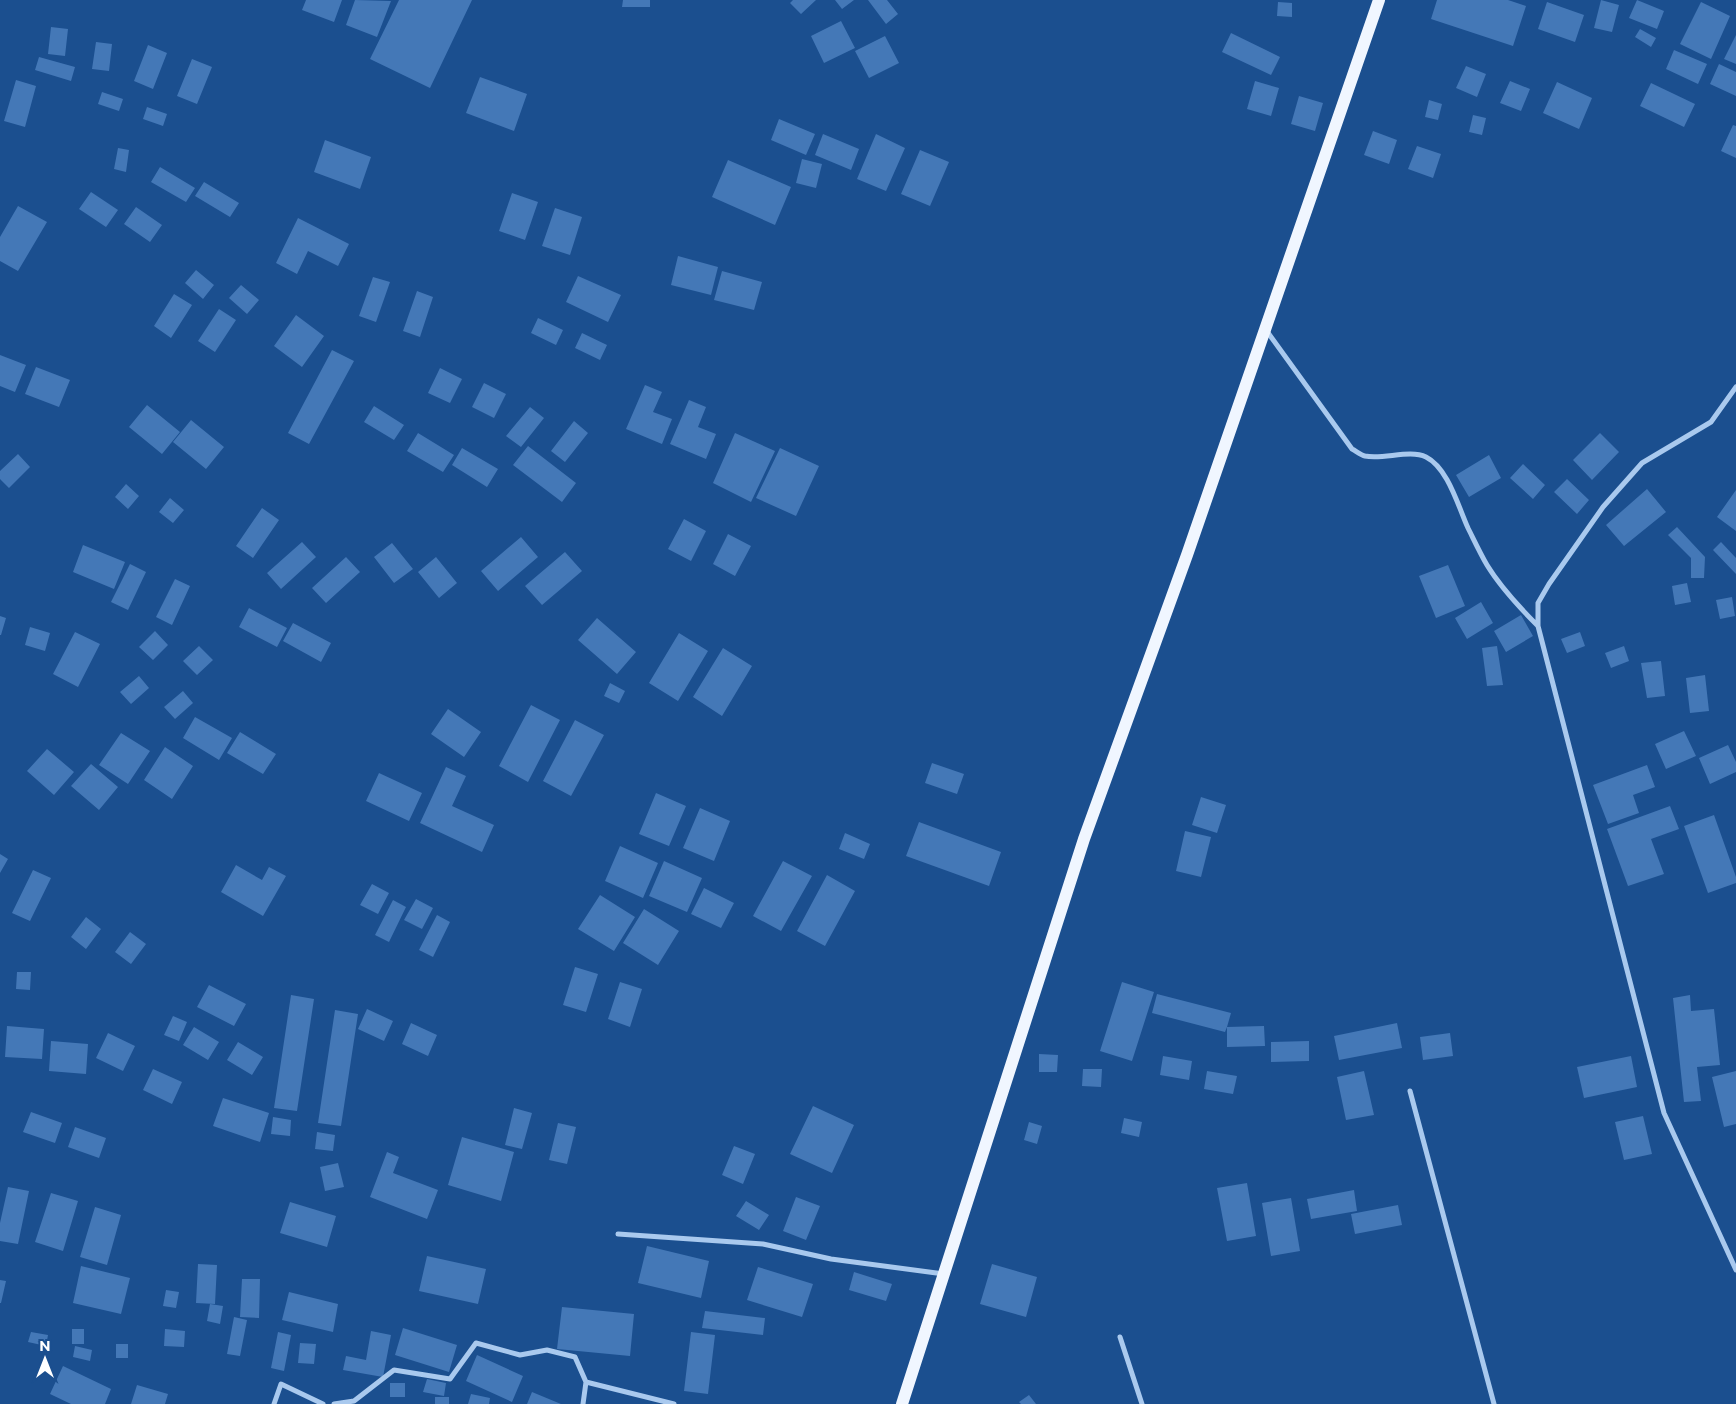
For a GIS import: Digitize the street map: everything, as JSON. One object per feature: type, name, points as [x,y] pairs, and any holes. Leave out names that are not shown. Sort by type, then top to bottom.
[{"type":"main road","points":[[902,1404],[1084,839],[1184,564],[1379,0]]},
{"type":"street","points":[[1265,330],[1352,449],[1365,456],[1384,457],[1413,454],[1425,456],[1438,467],[1453,492],[1468,528],[1487,564],[1508,594],[1538,626]]},
{"type":"street","points":[[1736,387],[1711,422],[1642,463],[1603,507],[1538,602],[1538,626],[1664,1113],[1736,1270]]},
{"type":"street","points":[[1410,1091],[1494,1404]]},
{"type":"street","points":[[618,1234],[763,1244],[831,1259],[945,1274]]},
{"type":"street","points":[[1120,1337],[1142,1404]]},
{"type":"street","points":[[334,1404],[354,1401],[394,1370],[450,1379],[476,1343],[520,1355],[547,1350],[575,1357],[586,1382],[584,1404]]},
{"type":"street","points":[[586,1382],[674,1404]]},
{"type":"street","points":[[274,1404],[281,1384],[324,1404]]},
{"type":"building","points":[[306,0],[342,0],[334,22],[302,10]]},
{"type":"building","points":[[355,0],[391,1],[377,37],[346,25]]},
{"type":"building","points":[[399,0],[472,0],[430,88],[370,59]]},
{"type":"building","points":[[623,0],[650,0],[650,7],[622,7]]},
{"type":"building","points":[[793,0],[816,0],[801,14],[790,3]]},
{"type":"building","points":[[835,0],[854,0],[842,9]]},
{"type":"building","points":[[868,0],[887,0],[898,14],[886,24]]},
{"type":"building","points":[[1437,0],[1508,0],[1526,6],[1513,46],[1431,19]]},
{"type":"building","points":[[1601,0],[1619,5],[1612,32],[1594,28]]},
{"type":"building","points":[[1637,0],[1664,11],[1657,29],[1629,18]]},
{"type":"building","points":[[1278,2],[1292,3],[1292,17],[1277,16]]},
{"type":"building","points":[[1547,2],[1584,15],[1575,42],[1538,29]]},
{"type":"building","points":[[1701,2],[1730,16],[1711,59],[1680,44]]},
{"type":"building","points":[[841,21],[855,48],[824,63],[811,36]]},
{"type":"building","points":[[51,27],[68,29],[65,56],[48,54]]},
{"type":"building","points":[[1640,29],[1656,38],[1651,47],[1635,37]]},
{"type":"building","points":[[1231,33],[1280,57],[1271,75],[1222,52]]},
{"type":"building","points":[[1736,35],[1736,64],[1724,59]]},
{"type":"building","points":[[885,36],[899,63],[869,78],[855,51]]},
{"type":"building","points":[[96,42],[112,44],[109,71],[92,69]]},
{"type":"building","points":[[148,45],[167,53],[153,89],[134,81]]},
{"type":"building","points":[[1674,50],[1707,64],[1698,84],[1666,69]]},
{"type":"building","points":[[39,57],[75,67],[71,81],[35,70]]},
{"type":"building","points":[[192,59],[212,67],[197,104],[177,96]]},
{"type":"building","points":[[1719,64],[1736,72],[1736,96],[1710,84]]},
{"type":"building","points":[[1466,66],[1486,74],[1477,97],[1456,88]]},
{"type":"building","points":[[480,77],[527,94],[514,131],[466,113]]},
{"type":"building","points":[[16,80],[36,86],[25,127],[4,121]]},
{"type":"building","points":[[1255,81],[1279,88],[1271,116],[1247,109]]},
{"type":"building","points":[[1510,81],[1530,89],[1521,111],[1500,103]]},
{"type":"building","points":[[1557,82],[1592,98],[1579,129],[1543,113]]},
{"type":"building","points":[[1651,83],[1695,104],[1684,127],[1640,106]]},
{"type":"building","points":[[102,92],[123,99],[119,111],[98,104]]},
{"type":"building","points":[[1299,96],[1323,103],[1315,131],[1291,124]]},
{"type":"building","points":[[1429,100],[1442,104],[1438,120],[1425,117]]},
{"type":"building","points":[[147,107],[167,114],[163,126],[143,119]]},
{"type":"building","points":[[1473,115],[1486,118],[1482,135],[1469,132]]},
{"type":"building","points":[[779,119],[815,134],[806,155],[771,140]]},
{"type":"building","points":[[1733,125],[1736,126],[1736,158],[1721,151]]},
{"type":"building","points":[[1373,131],[1397,140],[1389,164],[1364,155]]},
{"type":"building","points":[[823,134],[859,149],[851,170],[815,155]]},
{"type":"building","points":[[876,134],[905,148],[886,191],[857,179]]},
{"type":"building","points":[[325,140],[371,157],[360,189],[314,172]]},
{"type":"building","points":[[1417,146],[1441,154],[1433,178],[1408,169]]},
{"type":"building","points":[[118,148],[129,150],[126,172],[114,169]]},
{"type":"building","points":[[920,150],[949,162],[930,206],[901,194]]},
{"type":"building","points":[[802,159],[822,164],[816,188],[796,183]]},
{"type":"building","points":[[728,160],[791,187],[775,225],[712,197]]},
{"type":"building","points":[[160,167],[195,188],[186,202],[151,182]]},
{"type":"building","points":[[204,182],[239,203],[230,217],[195,196]]},
{"type":"building","points":[[91,192],[118,210],[106,227],[79,209]]},
{"type":"building","points":[[512,193],[538,202],[525,240],[499,231]]},
{"type":"building","points":[[18,206],[47,222],[18,271],[0,261],[0,237]]},
{"type":"building","points":[[136,207],[162,225],[150,242],[124,224]]},
{"type":"building","points":[[555,208],[582,217],[570,255],[542,246]]},
{"type":"building","points":[[298,218],[349,244],[338,266],[308,251],[297,274],[276,263]]},
{"type":"building","points":[[678,256],[718,267],[711,295],[671,285]]},
{"type":"building","points":[[196,270],[214,285],[203,299],[185,283]]},
{"type":"building","points":[[722,271],[762,282],[754,310],[714,300]]},
{"type":"building","points":[[578,276],[621,295],[608,322],[566,302]]},
{"type":"building","points":[[373,277],[390,282],[376,322],[359,316]]},
{"type":"building","points":[[241,285],[259,300],[247,314],[229,298]]},
{"type":"building","points":[[417,291],[433,297],[420,337],[403,331]]},
{"type":"building","points":[[174,294],[192,305],[171,338],[154,326]]},
{"type":"building","points":[[219,309],[236,320],[215,352],[198,341]]},
{"type":"building","points":[[296,315],[324,336],[302,367],[274,346]]},
{"type":"building","points":[[538,318],[563,330],[556,345],[531,333]]},
{"type":"building","points":[[582,333],[607,345],[600,360],[575,348]]},
{"type":"building","points":[[332,350],[354,361],[309,444],[288,433]]},
{"type":"building","points":[[0,355],[26,365],[15,392],[0,386]]},
{"type":"building","points":[[36,367],[70,380],[59,407],[25,394]]},
{"type":"building","points":[[440,368],[462,379],[450,403],[428,393]]},
{"type":"building","points":[[484,383],[506,394],[494,418],[472,407]]},
{"type":"building","points":[[645,385],[662,392],[653,412],[672,419],[662,444],[626,429]]},
{"type":"building","points":[[689,400],[706,407],[698,427],[716,434],[706,459],[670,444]]},
{"type":"building","points":[[147,405],[180,432],[162,454],[129,427]]},
{"type":"building","points":[[374,406],[404,425],[394,440],[364,422]]},
{"type":"building","points":[[530,407],[544,418],[521,447],[506,436]]},
{"type":"building","points":[[191,420],[224,447],[206,469],[173,442]]},
{"type":"building","points":[[574,421],[588,433],[565,462],[551,451]]},
{"type":"building","points":[[418,433],[454,455],[443,472],[407,451]]},
{"type":"building","points":[[735,433],[775,451],[751,502],[713,483]]},
{"type":"building","points":[[1600,433],[1619,452],[1592,480],[1573,460]]},
{"type":"building","points":[[528,446],[576,483],[562,502],[513,465]]},
{"type":"building","points":[[462,448],[498,469],[487,487],[452,465]]},
{"type":"building","points":[[780,448],[819,466],[796,516],[756,498]]},
{"type":"building","points":[[18,454],[30,467],[9,488],[0,479],[0,471]]},
{"type":"building","points":[[1489,455],[1501,478],[1469,497],[1456,475]]},
{"type":"building","points":[[1523,464],[1545,485],[1533,499],[1510,478]]},
{"type":"building","points":[[1567,479],[1589,500],[1577,514],[1554,492]]},
{"type":"building","points":[[126,484],[139,496],[128,509],[115,497]]},
{"type":"building","points":[[1647,489],[1666,512],[1624,546],[1606,525]]},
{"type":"building","points":[[1736,490],[1736,531],[1717,517]]},
{"type":"building","points":[[170,498],[184,510],[173,523],[159,512]]},
{"type":"building","points":[[262,508],[279,520],[253,558],[236,546]]},
{"type":"building","points":[[684,519],[706,531],[691,561],[668,549]]},
{"type":"building","points":[[1677,527],[1705,557],[1704,578],[1691,578],[1691,558],[1668,535]]},
{"type":"building","points":[[728,534],[751,546],[735,576],[713,564]]},
{"type":"building","points":[[521,537],[538,557],[498,591],[481,571]]},
{"type":"building","points":[[302,542],[316,557],[281,589],[267,573]]},
{"type":"building","points":[[1721,542],[1736,558],[1736,574],[1713,550]]},
{"type":"building","points":[[392,543],[413,569],[394,583],[374,557]]},
{"type":"building","points":[[83,545],[125,562],[114,589],[73,572]]},
{"type":"building","points":[[565,552],[582,571],[542,605],[525,586]]},
{"type":"building","points":[[346,557],[360,572],[326,603],[312,588]]},
{"type":"building","points":[[436,557],[457,583],[439,598],[418,572]]},
{"type":"building","points":[[130,564],[146,572],[128,610],[111,602]]},
{"type":"building","points":[[1448,565],[1465,606],[1436,618],[1419,576]]},
{"type":"building","points":[[175,579],[190,586],[172,625],[156,617]]},
{"type":"building","points":[[1687,583],[1691,602],[1675,605],[1672,586]]},
{"type":"building","points":[[1732,597],[1735,616],[1720,619],[1716,600]]},
{"type":"building","points":[[1481,602],[1493,623],[1467,639],[1455,618]]},
{"type":"building","points":[[249,608],[287,628],[277,647],[239,627]]},
{"type":"building","points":[[1521,615],[1533,636],[1506,652],[1494,631]]},
{"type":"building","points":[[0,616],[6,618],[1,635],[0,635]]},
{"type":"building","points":[[597,618],[636,652],[617,674],[578,640]]},
{"type":"building","points":[[293,623],[331,643],[321,662],[283,641]]},
{"type":"building","points":[[30,627],[50,633],[45,651],[25,645]]},
{"type":"building","points":[[155,631],[168,645],[153,660],[139,647]]},
{"type":"building","points":[[75,632],[100,644],[78,687],[53,674]]},
{"type":"building","points":[[1580,632],[1585,646],[1567,653],[1561,639]]},
{"type":"building","points":[[679,633],[708,651],[678,701],[649,683]]},
{"type":"building","points":[[199,646],[213,660],[197,675],[183,661]]},
{"type":"building","points":[[1497,646],[1503,685],[1487,686],[1482,648]]},
{"type":"building","points":[[1624,646],[1629,661],[1611,668],[1605,653]]},
{"type":"building","points":[[723,648],[752,666],[722,716],[693,697]]},
{"type":"building","points":[[1661,661],[1665,696],[1647,698],[1641,663]]},
{"type":"building","points":[[1705,675],[1709,711],[1690,713],[1686,678]]},
{"type":"building","points":[[139,676],[149,688],[131,704],[120,692]]},
{"type":"building","points":[[610,683],[625,691],[619,703],[604,696]]},
{"type":"building","points":[[183,691],[193,703],[175,719],[164,707]]},
{"type":"building","points":[[531,705],[560,720],[528,782],[499,766]]},
{"type":"building","points":[[448,709],[481,732],[464,757],[431,734]]},
{"type":"building","points":[[195,717],[232,738],[219,760],[183,738]]},
{"type":"building","points":[[575,720],[604,735],[571,796],[543,781]]},
{"type":"building","points":[[1684,731],[1696,756],[1666,769],[1655,744]]},
{"type":"building","points":[[240,732],[276,754],[263,774],[227,753]]},
{"type":"building","points":[[121,733],[150,751],[128,784],[99,765]]},
{"type":"building","points":[[1728,745],[1736,762],[1736,772],[1710,784],[1699,758]]},
{"type":"building","points":[[165,747],[193,766],[172,799],[144,780]]},
{"type":"building","points":[[47,749],[74,772],[54,795],[27,771]]},
{"type":"building","points":[[932,763],[964,774],[957,794],[925,783]]},
{"type":"building","points":[[91,764],[118,787],[99,810],[71,786]]},
{"type":"building","points":[[1647,765],[1655,787],[1633,795],[1639,813],[1608,824],[1593,785]]},
{"type":"building","points":[[446,767],[466,776],[452,806],[494,825],[482,852],[420,823]]},
{"type":"building","points":[[379,773],[422,793],[409,821],[366,801]]},
{"type":"building","points":[[656,793],[686,806],[669,846],[639,834]]},
{"type":"building","points":[[1201,797],[1226,805],[1217,833],[1192,825]]},
{"type":"building","points":[[1670,806],[1679,829],[1651,839],[1664,874],[1628,886],[1607,829]]},
{"type":"building","points":[[700,808],[730,821],[714,861],[683,848]]},
{"type":"building","points":[[1714,815],[1736,877],[1736,883],[1708,893],[1684,826]]},
{"type":"building","points":[[919,822],[1001,852],[989,886],[906,856]]},
{"type":"building","points":[[1185,831],[1211,837],[1201,877],[1176,871]]},
{"type":"building","points":[[845,833],[870,844],[864,859],[839,849]]},
{"type":"building","points":[[620,846],[658,863],[643,898],[605,881]]},
{"type":"building","points":[[0,854],[8,859],[0,873]]},
{"type":"building","points":[[664,861],[702,878],[687,912],[649,896]]},
{"type":"building","points":[[783,861],[812,876],[781,931],[753,916]]},
{"type":"building","points":[[236,865],[262,880],[269,867],[286,876],[263,916],[221,892]]},
{"type":"building","points":[[33,870],[51,878],[30,921],[12,913]]},
{"type":"building","points":[[827,875],[855,891],[825,946],[797,931]]},
{"type":"building","points":[[372,884],[389,893],[378,914],[360,905]]},
{"type":"building","points":[[704,888],[734,903],[721,928],[691,914]]},
{"type":"building","points":[[600,895],[635,917],[614,951],[578,929]]},
{"type":"building","points":[[416,899],[433,908],[422,929],[404,920]]},
{"type":"building","points":[[393,900],[406,907],[389,942],[375,935]]},
{"type":"building","points":[[644,909],[679,931],[658,965],[623,943]]},
{"type":"building","points":[[437,915],[450,922],[433,957],[419,950]]},
{"type":"building","points":[[86,917],[101,929],[86,949],[71,937]]},
{"type":"building","points":[[130,932],[146,944],[131,964],[115,952]]},
{"type":"building","points":[[575,967],[598,974],[586,1012],[563,1005]]},
{"type":"building","points":[[17,972],[31,972],[30,990],[16,989]]},
{"type":"building","points":[[620,982],[642,989],[630,1027],[608,1019]]},
{"type":"building","points":[[1122,982],[1154,992],[1132,1061],[1100,1051]]},
{"type":"building","points":[[209,985],[246,1004],[234,1026],[197,1007]]},
{"type":"building","points":[[1157,994],[1231,1013],[1225,1032],[1152,1013]]},
{"type":"building","points":[[291,995],[314,999],[297,1111],[274,1108]]},
{"type":"building","points":[[1690,995],[1691,1011],[1714,1009],[1720,1065],[1697,1067],[1701,1101],[1684,1102],[1673,998]]},
{"type":"building","points":[[367,1009],[393,1021],[384,1041],[358,1029]]},
{"type":"building","points":[[335,1010],[358,1014],[341,1126],[318,1123]]},
{"type":"building","points":[[173,1016],[187,1022],[179,1041],[164,1035]]},
{"type":"building","points":[[411,1023],[437,1035],[428,1056],[402,1044]]},
{"type":"building","points":[[1397,1023],[1402,1048],[1339,1060],[1334,1036]]},
{"type":"building","points":[[7,1026],[44,1029],[42,1059],[5,1057]]},
{"type":"building","points":[[1264,1026],[1265,1046],[1227,1047],[1227,1027]]},
{"type":"building","points":[[194,1027],[219,1042],[208,1060],[183,1045]]},
{"type":"building","points":[[108,1033],[135,1046],[123,1071],[96,1058]]},
{"type":"building","points":[[1450,1033],[1453,1056],[1423,1060],[1420,1037]]},
{"type":"building","points":[[51,1041],[88,1044],[86,1074],[49,1071]]},
{"type":"building","points":[[1309,1041],[1309,1061],[1271,1062],[1271,1042]]},
{"type":"building","points":[[238,1042],[263,1057],[252,1075],[227,1060]]},
{"type":"building","points":[[1039,1054],[1058,1055],[1057,1072],[1039,1072]]},
{"type":"building","points":[[1163,1056],[1192,1061],[1189,1080],[1160,1075]]},
{"type":"building","points":[[1631,1056],[1637,1087],[1584,1098],[1577,1067]]},
{"type":"building","points":[[153,1069],[182,1082],[172,1104],[143,1090]]},
{"type":"building","points":[[1083,1069],[1102,1069],[1101,1087],[1082,1086]]},
{"type":"building","points":[[1207,1071],[1237,1076],[1233,1094],[1204,1089]]},
{"type":"building","points":[[1364,1071],[1374,1115],[1346,1120],[1337,1077]]},
{"type":"building","points":[[1736,1071],[1736,1124],[1724,1127],[1712,1077]]},
{"type":"building","points":[[223,1098],[269,1113],[260,1142],[213,1126]]},
{"type":"building","points":[[813,1106],[854,1125],[832,1173],[790,1154]]},
{"type":"building","points":[[514,1108],[532,1113],[522,1149],[505,1145]]},
{"type":"building","points":[[31,1112],[62,1123],[55,1143],[23,1132]]},
{"type":"building","points":[[1643,1116],[1652,1154],[1624,1160],[1615,1122]]},
{"type":"building","points":[[273,1117],[291,1120],[290,1136],[271,1134]]},
{"type":"building","points":[[1124,1118],[1142,1122],[1139,1137],[1121,1133]]},
{"type":"building","points":[[1029,1122],[1042,1126],[1037,1144],[1024,1140]]},
{"type":"building","points":[[558,1123],[576,1127],[567,1164],[549,1160]]},
{"type":"building","points":[[75,1127],[106,1138],[99,1158],[68,1147]]},
{"type":"building","points":[[317,1132],[335,1135],[333,1151],[315,1149]]},
{"type":"building","points":[[462,1137],[514,1152],[501,1201],[448,1185]]},
{"type":"building","points":[[734,1146],[755,1154],[743,1184],[722,1175]]},
{"type":"building","points":[[387,1152],[399,1157],[393,1173],[438,1190],[427,1219],[370,1197]]},
{"type":"building","points":[[338,1163],[344,1187],[325,1191],[320,1167]]},
{"type":"building","points":[[1247,1183],[1256,1236],[1227,1241],[1217,1188]]},
{"type":"building","points":[[8,1187],[29,1191],[18,1244],[0,1241],[0,1223]]},
{"type":"building","points":[[1354,1190],[1357,1211],[1311,1219],[1307,1199]]},
{"type":"building","points":[[51,1193],[78,1201],[63,1251],[35,1242]]},
{"type":"building","points":[[796,1197],[820,1206],[806,1240],[783,1231]]},
{"type":"building","points":[[1291,1198],[1300,1251],[1271,1256],[1262,1203]]},
{"type":"building","points":[[746,1201],[769,1215],[759,1230],[736,1216]]},
{"type":"building","points":[[290,1202],[336,1216],[327,1247],[280,1233]]},
{"type":"building","points":[[1398,1205],[1402,1225],[1355,1234],[1351,1214]]},
{"type":"building","points":[[95,1207],[121,1215],[107,1265],[80,1257]]},
{"type":"building","points":[[647,1246],[709,1261],[701,1298],[638,1283]]},
{"type":"building","points":[[427,1256],[486,1269],[478,1304],[419,1291]]},
{"type":"building","points":[[198,1264],[217,1265],[215,1304],[196,1303]]},
{"type":"building","points":[[992,1264],[1037,1277],[1026,1317],[980,1304]]},
{"type":"building","points":[[81,1266],[130,1278],[121,1314],[73,1303]]},
{"type":"building","points":[[758,1267],[813,1284],[802,1317],[747,1300]]},
{"type":"building","points":[[854,1272],[892,1284],[886,1301],[849,1290]]},
{"type":"building","points":[[242,1279],[260,1279],[259,1318],[240,1317]]},
{"type":"building","points":[[0,1280],[6,1281],[1,1303],[0,1303]]},
{"type":"building","points":[[166,1290],[179,1292],[176,1308],[163,1306]]},
{"type":"building","points":[[289,1292],[338,1304],[333,1332],[282,1320]]},
{"type":"building","points":[[210,1304],[223,1306],[220,1324],[207,1321]]},
{"type":"building","points":[[562,1307],[634,1314],[630,1356],[557,1349]]},
{"type":"building","points":[[705,1311],[765,1318],[763,1335],[702,1328]]},
{"type":"building","points":[[234,1317],[247,1320],[240,1356],[227,1354]]},
{"type":"building","points":[[403,1328],[457,1345],[449,1372],[395,1355]]},
{"type":"building","points":[[72,1329],[84,1329],[84,1344],[72,1344]]},
{"type":"building","points":[[165,1329],[185,1331],[184,1347],[164,1346]]},
{"type":"building","points":[[371,1331],[391,1335],[383,1377],[343,1370],[346,1356],[366,1360]]},
{"type":"building","points":[[31,1332],[48,1335],[46,1346],[28,1342]]},
{"type":"building","points":[[278,1332],[291,1335],[284,1371],[271,1368]]},
{"type":"building","points":[[691,1332],[715,1335],[708,1394],[684,1391]]},
{"type":"building","points":[[300,1343],[316,1344],[314,1364],[298,1363]]},
{"type":"building","points":[[116,1344],[128,1344],[128,1358],[116,1358]]},
{"type":"building","points":[[75,1346],[92,1350],[90,1361],[73,1357]]},
{"type":"building","points":[[477,1355],[523,1376],[512,1402],[466,1381]]},
{"type":"building","points":[[63,1366],[111,1389],[105,1404],[71,1404],[50,1394]]},
{"type":"building","points":[[427,1379],[446,1383],[444,1396],[423,1392]]},
{"type":"building","points":[[390,1383],[405,1383],[405,1397],[390,1397]]},
{"type":"building","points":[[137,1385],[168,1394],[165,1404],[131,1404]]},
{"type":"building","points":[[532,1392],[561,1404],[527,1404]]},
{"type":"building","points":[[471,1394],[490,1398],[489,1404],[468,1404]]},
{"type":"building","points":[[1029,1395],[1036,1404],[1021,1404],[1019,1402]]},
{"type":"building","points":[[435,1397],[449,1397],[449,1404],[435,1404]]}]
